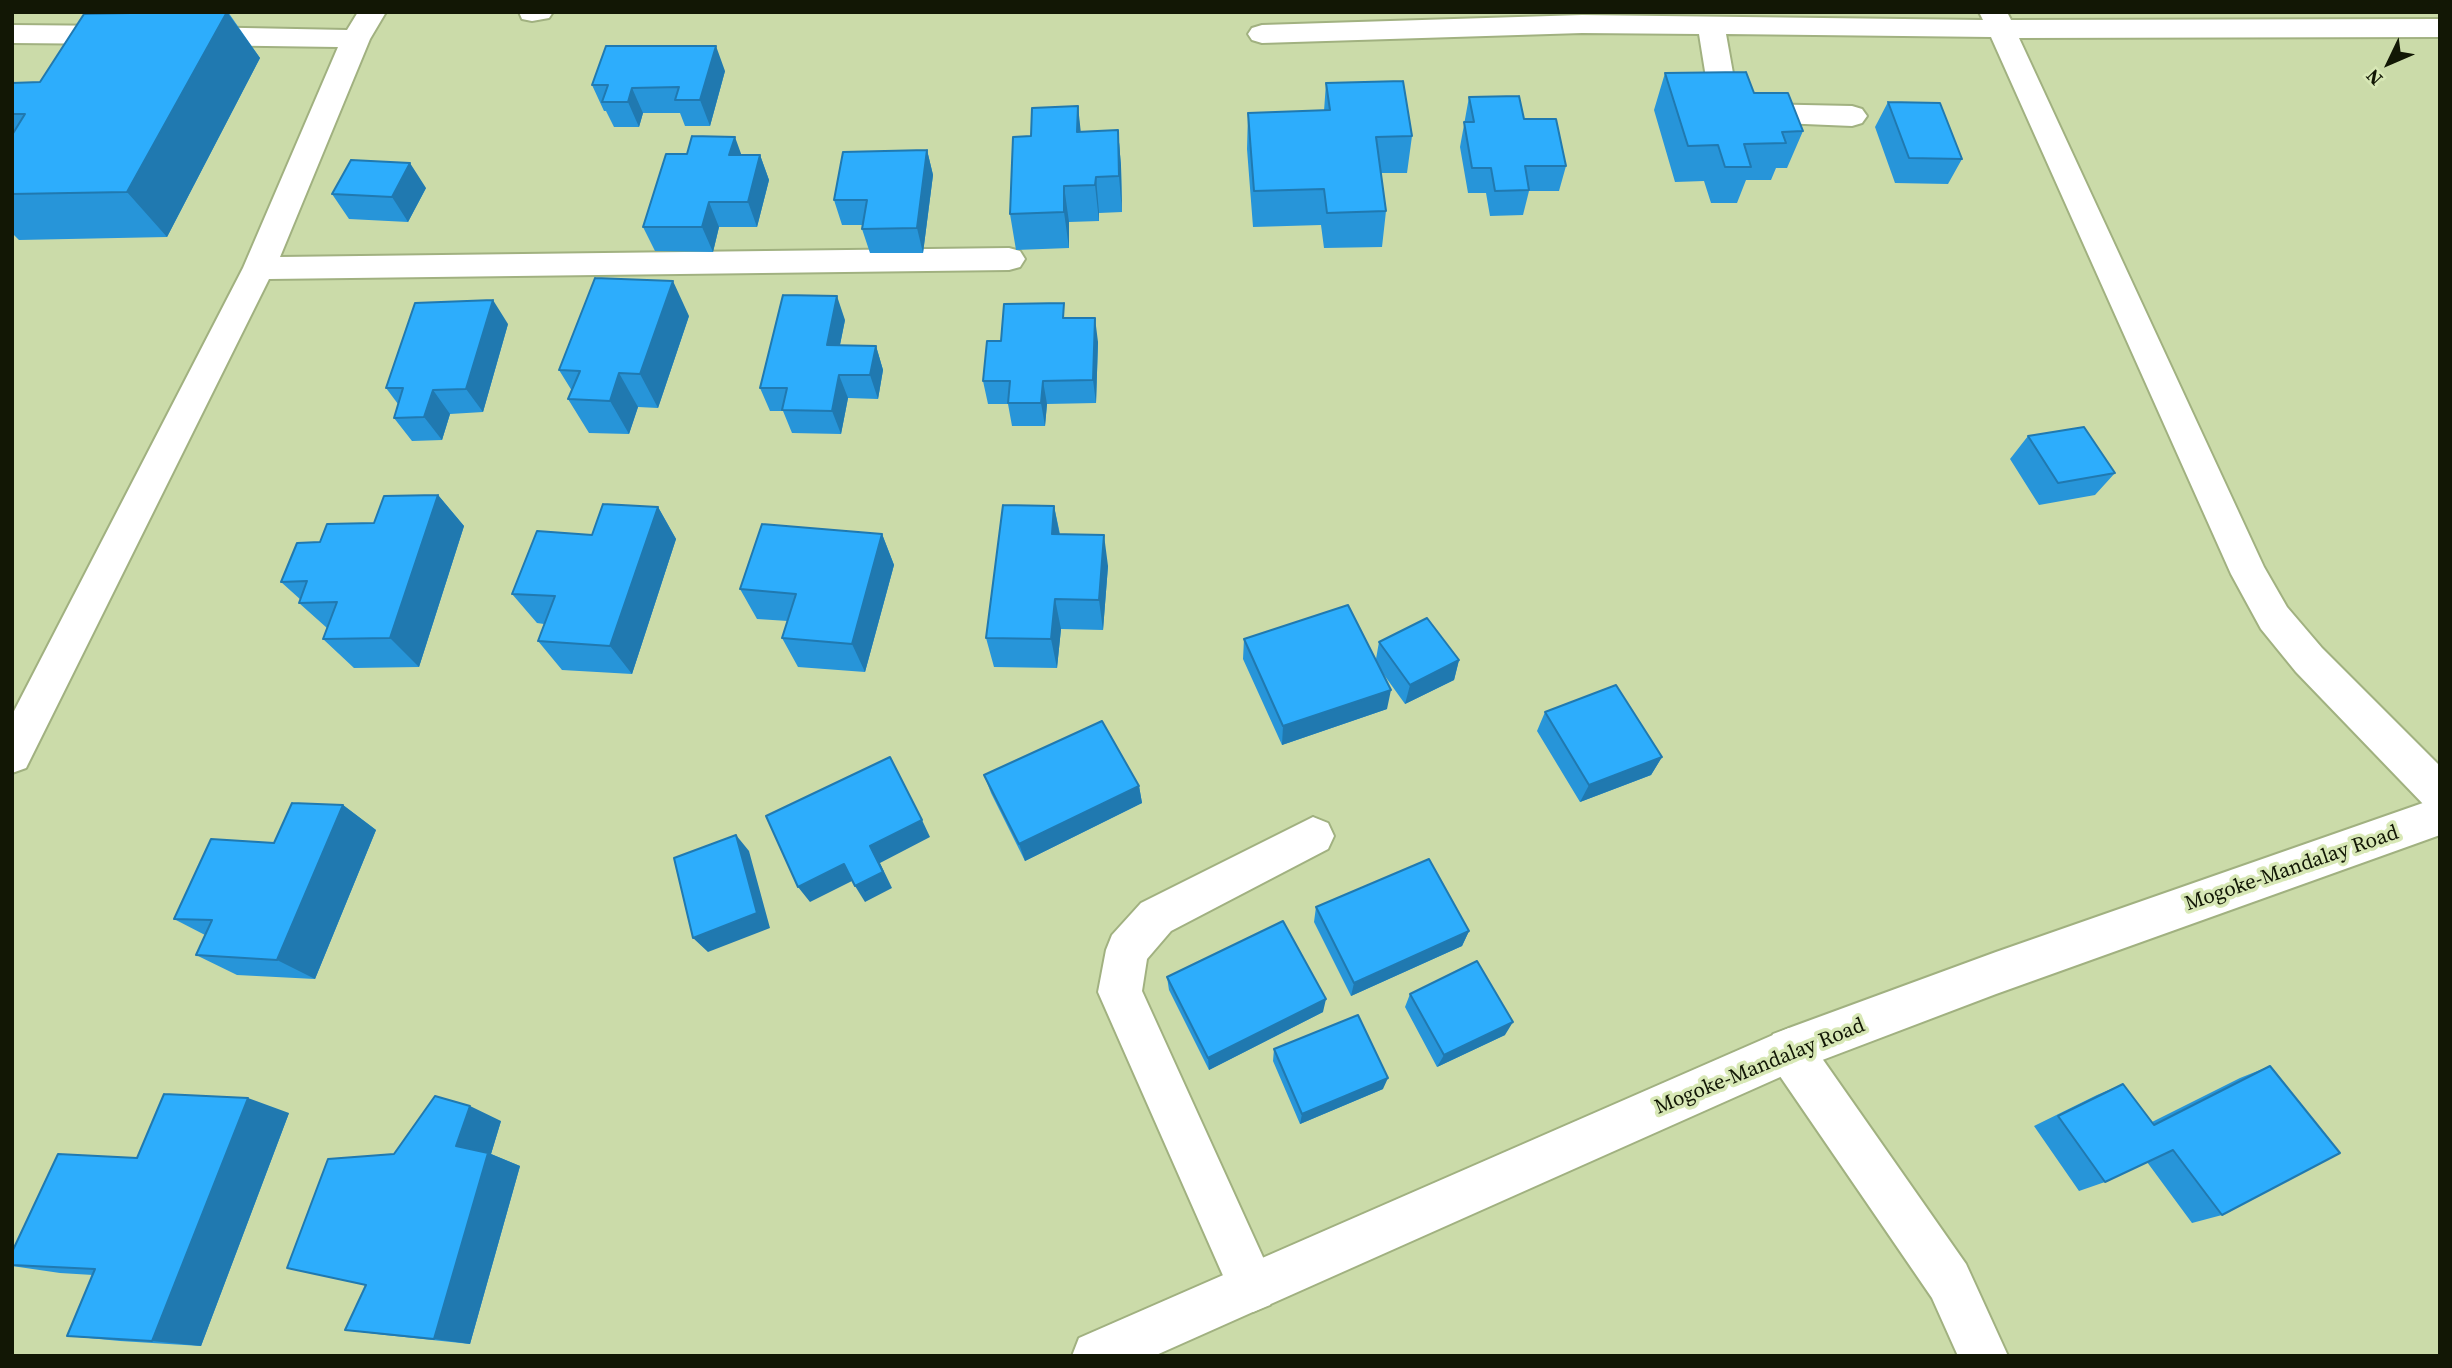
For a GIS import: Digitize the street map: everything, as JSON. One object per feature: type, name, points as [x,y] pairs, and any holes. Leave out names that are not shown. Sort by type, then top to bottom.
[{"type":"main road","points":[[532,13],[539,12]]},
{"type":"main road","points":[[1997,20],[2249,574],[2274,618],[2309,660],[2440,794]]},
{"type":"main road","points":[[1262,34],[1581,24],[1711,26],[1997,20],[2440,28]]},
{"type":"main road","points":[[12,34],[157,36],[364,26],[259,268],[12,755]]},
{"type":"main road","points":[[1711,26],[1723,90],[1730,104],[1741,110],[1757,113],[1852,116]]},
{"type":"main road","points":[[259,268],[1009,259]]},
{"type":"main road","name":"Mogoke-Mandalay Road","points":[[1097,1356],[1790,1050],[2440,816]]},
{"type":"main road","points":[[1253,1288],[1120,992],[1127,950],[1156,917],[1313,836]]},
{"type":"main road","points":[[1790,1050],[1949,1282],[1983,1356]]},
{"type":"building","points":[[227,12],[127,192],[12,194],[12,135],[25,114],[12,114],[12,83],[40,82],[84,14]]},
{"type":"building","points":[[606,46],[716,46],[700,100],[675,100],[679,87],[632,88],[628,102],[602,102],[608,85],[592,85]]},
{"type":"building","points":[[1746,72],[1754,93],[1788,93],[1803,131],[1782,132],[1786,143],[1744,144],[1751,167],[1725,167],[1718,145],[1688,146],[1665,73]]},
{"type":"building","points":[[1403,81],[1412,136],[1376,137],[1386,211],[1327,213],[1324,189],[1254,191],[1248,113],[1330,110],[1326,83]]},
{"type":"building","points":[[1519,96],[1524,119],[1556,119],[1566,166],[1525,166],[1529,190],[1495,191],[1491,168],[1472,168],[1464,122],[1474,122],[1469,97]]},
{"type":"building","points":[[1888,102],[1940,103],[1962,159],[1909,158]]},
{"type":"building","points":[[1078,106],[1077,132],[1118,130],[1119,176],[1096,177],[1095,185],[1064,186],[1064,212],[1010,214],[1013,137],[1031,136],[1032,108]]},
{"type":"building","points":[[692,136],[735,137],[729,155],[760,155],[748,202],[709,202],[702,227],[643,227],[666,154],[687,154]]},
{"type":"building","points":[[927,150],[917,228],[862,229],[867,200],[834,200],[843,152]]},
{"type":"building","points":[[351,160],[410,163],[392,197],[332,194]]},
{"type":"building","points":[[595,278],[673,281],[640,374],[619,373],[610,401],[568,399],[580,371],[559,370]]},
{"type":"building","points":[[783,295],[837,296],[827,345],[876,346],[870,375],[839,375],[832,411],[782,410],[787,388],[760,388]]},
{"type":"building","points":[[493,300],[466,389],[433,390],[424,417],[394,418],[403,388],[386,388],[415,303]]},
{"type":"building","points":[[1064,303],[1063,318],[1095,318],[1093,380],[1043,381],[1041,403],[1008,403],[1010,381],[983,381],[987,341],[1001,341],[1004,304]]},
{"type":"building","points":[[2084,427],[2115,473],[2058,483],[2028,436]]},
{"type":"building","points":[[438,495],[390,638],[323,639],[337,602],[299,603],[307,581],[281,582],[297,543],[320,542],[327,524],[374,523],[384,496]]},
{"type":"building","points":[[603,504],[658,507],[610,646],[538,641],[555,596],[512,594],[537,531],[592,535]]},
{"type":"building","points":[[1003,505],[1054,506],[1052,534],[1104,535],[1099,600],[1055,599],[1051,639],[986,638]]},
{"type":"building","points":[[762,524],[882,534],[852,644],[782,638],[796,594],[740,589]]},
{"type":"building","points":[[1348,605],[1391,690],[1283,726],[1244,639]]},
{"type":"building","points":[[1427,618],[1459,660],[1410,685],[1379,642]]},
{"type":"building","points":[[1616,685],[1662,757],[1589,785],[1545,712]]},
{"type":"building","points":[[1102,721],[1139,786],[1019,844],[984,775]]},
{"type":"building","points":[[890,757],[922,820],[870,846],[883,872],[855,886],[844,864],[798,887],[766,816]]},
{"type":"building","points":[[292,803],[343,805],[277,960],[196,955],[212,920],[174,919],[211,839],[274,843]]},
{"type":"building","points":[[736,835],[757,913],[693,938],[674,858]]},
{"type":"building","points":[[1429,859],[1469,931],[1354,983],[1316,907]]},
{"type":"building","points":[[1283,921],[1326,999],[1208,1058],[1167,977]]},
{"type":"building","points":[[1477,961],[1513,1022],[1444,1055],[1410,994]]},
{"type":"building","points":[[1358,1015],[1388,1078],[1302,1114],[1274,1049]]},
{"type":"building","points":[[2270,1066],[2340,1153],[2222,1215],[2173,1150],[2105,1182],[2058,1116],[2123,1084],[2154,1125]]},
{"type":"building","points":[[164,1094],[248,1098],[152,1341],[67,1336],[95,1269],[12,1265],[12,1252],[58,1154],[137,1158]]},
{"type":"building","points":[[435,1096],[470,1106],[456,1146],[488,1153],[434,1339],[345,1330],[366,1285],[287,1268],[328,1159],[394,1154]]}]
